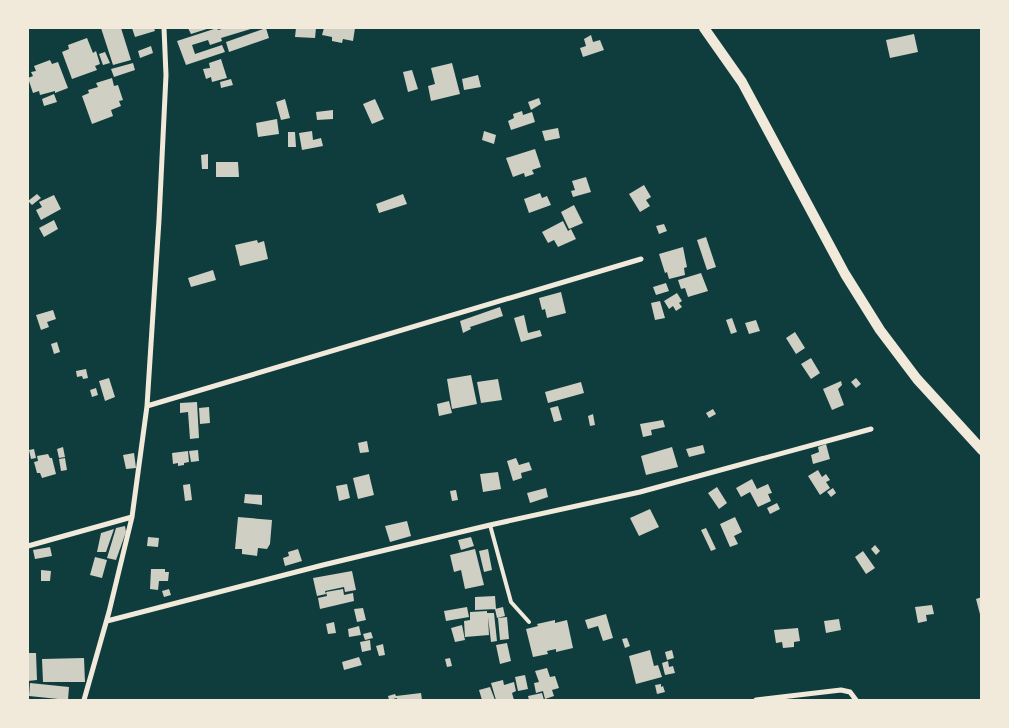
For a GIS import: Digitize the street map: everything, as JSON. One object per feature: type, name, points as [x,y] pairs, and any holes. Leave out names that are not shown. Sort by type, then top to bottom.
[{"type":"main road","points":[[704,28],[742,82],[845,274],[880,330],[917,379],[982,450]]},
{"type":"street","points":[[84,700],[107,621],[132,517],[147,406],[166,75],[164,28]]},
{"type":"street","points":[[147,406],[641,259]]},
{"type":"street","points":[[107,621],[323,565],[490,525],[640,492],[871,429]]},
{"type":"street","points":[[28,546],[132,517]]},
{"type":"street","points":[[756,700],[841,690],[850,692],[856,700]]},
{"type":"lane","points":[[490,525],[511,602],[529,622]]},
{"type":"building","points":[[101,28],[121,28],[131,60],[113,65]]},
{"type":"building","points":[[132,28],[154,28],[155,31],[135,37]]},
{"type":"building","points":[[188,28],[210,28],[191,34]]},
{"type":"building","points":[[217,28],[218,30],[226,28],[254,28],[221,38],[222,41],[210,45],[208,40],[192,45],[195,54],[222,45],[225,52],[186,65],[177,41]]},
{"type":"building","points":[[266,28],[269,38],[229,52],[226,42]]},
{"type":"building","points":[[296,28],[316,28],[315,38],[295,37]]},
{"type":"building","points":[[324,28],[355,28],[353,41],[343,39],[342,43],[332,41],[332,37],[322,35]]},
{"type":"building","points":[[914,34],[918,52],[890,58],[886,40]]},
{"type":"building","points":[[591,35],[593,42],[600,40],[604,50],[583,57],[580,48],[586,46],[584,39]]},
{"type":"building","points":[[87,38],[93,53],[96,51],[100,64],[95,66],[97,70],[72,79],[62,52],[69,49],[68,45]]},
{"type":"building","points":[[151,46],[153,53],[140,58],[138,51]]},
{"type":"building","points":[[105,52],[110,63],[103,65],[99,54]]},
{"type":"building","points":[[221,59],[227,78],[212,82],[211,77],[206,79],[203,69],[210,68],[209,63]]},
{"type":"building","points":[[50,60],[52,64],[58,62],[68,88],[55,93],[55,91],[40,95],[39,91],[33,93],[28,78],[33,76],[31,72],[36,71],[34,66]]},
{"type":"building","points":[[133,63],[135,70],[114,77],[111,69]]},
{"type":"building","points":[[452,63],[460,94],[431,101],[428,86],[435,84],[431,68]]},
{"type":"building","points":[[412,70],[418,89],[408,92],[403,72]]},
{"type":"building","points":[[478,75],[481,87],[464,90],[462,79]]},
{"type":"building","points":[[112,78],[114,86],[118,85],[123,100],[119,101],[121,106],[111,110],[113,116],[92,124],[82,96],[89,93],[88,90],[98,87],[96,83]]},
{"type":"building","points":[[231,79],[233,85],[221,88],[220,82]]},
{"type":"building","points":[[54,94],[57,102],[44,106],[42,99]]},
{"type":"building","points":[[539,98],[541,104],[531,110],[528,102]]},
{"type":"building","points":[[285,99],[290,118],[281,120],[276,102]]},
{"type":"building","points":[[375,99],[384,119],[372,124],[363,104]]},
{"type":"building","points":[[333,110],[333,119],[317,120],[316,112]]},
{"type":"building","points":[[522,111],[523,115],[532,112],[535,122],[511,130],[508,121],[514,118],[513,114]]},
{"type":"building","points":[[277,119],[279,134],[258,137],[256,123]]},
{"type":"building","points":[[558,128],[560,138],[545,141],[542,131]]},
{"type":"building","points":[[312,131],[313,140],[321,138],[323,146],[302,150],[299,133]]},
{"type":"building","points":[[484,131],[496,135],[494,144],[482,140]]},
{"type":"building","points":[[288,132],[295,132],[296,147],[288,147]]},
{"type":"building","points":[[535,149],[541,167],[532,170],[534,174],[525,177],[524,173],[513,177],[506,158]]},
{"type":"building","points":[[208,154],[208,169],[202,169],[201,155]]},
{"type":"building","points":[[216,162],[238,162],[239,177],[216,177]]},
{"type":"building","points":[[586,177],[591,192],[573,197],[571,191],[575,190],[572,181]]},
{"type":"building","points":[[644,185],[651,197],[646,200],[650,206],[640,212],[629,194]]},
{"type":"building","points":[[540,193],[542,198],[547,196],[551,205],[529,213],[524,199]]},
{"type":"building","points":[[37,194],[41,198],[32,205],[28,201]]},
{"type":"building","points":[[403,194],[407,204],[379,213],[376,204]]},
{"type":"building","points":[[54,195],[61,209],[41,220],[36,210],[42,207],[39,202]]},
{"type":"building","points":[[574,205],[583,223],[569,229],[561,212]]},
{"type":"building","points":[[54,220],[58,229],[44,237],[39,228]]},
{"type":"building","points":[[563,221],[568,231],[571,229],[576,239],[558,247],[554,240],[548,243],[542,232]]},
{"type":"building","points":[[664,224],[667,231],[659,234],[656,226]]},
{"type":"building","points":[[706,237],[716,267],[707,270],[697,240]]},
{"type":"building","points":[[257,240],[258,243],[264,241],[268,259],[240,266],[235,245]]},
{"type":"building","points":[[683,247],[687,267],[684,268],[685,275],[669,279],[659,254]]},
{"type":"building","points":[[213,270],[216,280],[191,287],[188,278]]},
{"type":"building","points":[[701,273],[708,291],[688,297],[685,288],[681,289],[678,280]]},
{"type":"building","points":[[666,283],[669,291],[656,295],[653,287]]},
{"type":"building","points":[[561,292],[566,313],[547,318],[545,309],[542,310],[539,298]]},
{"type":"building","points":[[677,293],[682,301],[679,303],[682,307],[676,311],[673,306],[669,309],[664,301]]},
{"type":"building","points":[[660,301],[665,318],[655,320],[651,303]]},
{"type":"building","points":[[500,307],[503,316],[470,327],[471,329],[463,333],[460,321]]},
{"type":"building","points":[[53,310],[56,319],[47,322],[49,327],[41,330],[36,315]]},
{"type":"building","points":[[524,315],[528,333],[540,330],[542,336],[521,342],[514,318]]},
{"type":"building","points":[[732,318],[737,332],[731,334],[726,320]]},
{"type":"building","points":[[756,320],[760,331],[749,334],[745,323]]},
{"type":"building","points":[[795,332],[805,348],[796,354],[786,338]]},
{"type":"building","points":[[57,342],[60,352],[54,354],[51,344]]},
{"type":"building","points":[[811,358],[820,373],[811,379],[801,364]]},
{"type":"building","points":[[86,369],[88,378],[77,377],[76,371]]},
{"type":"building","points":[[471,375],[477,404],[452,409],[447,379]]},
{"type":"building","points":[[109,378],[115,397],[105,401],[99,381]]},
{"type":"building","points":[[856,378],[861,384],[856,388],[851,382]]},
{"type":"building","points":[[498,379],[502,400],[481,403],[477,382]]},
{"type":"building","points":[[841,381],[842,385],[838,389],[844,405],[832,410],[823,389]]},
{"type":"building","points":[[581,382],[584,393],[548,403],[545,392]]},
{"type":"building","points":[[96,388],[98,395],[92,397],[90,390]]},
{"type":"building","points":[[449,401],[452,413],[439,416],[437,404]]},
{"type":"building","points":[[197,402],[199,438],[190,439],[188,412],[180,413],[180,403]]},
{"type":"building","points":[[558,406],[562,420],[554,422],[550,408]]},
{"type":"building","points":[[209,407],[210,423],[200,424],[199,408]]},
{"type":"building","points":[[713,409],[716,414],[709,418],[706,413]]},
{"type":"building","points":[[593,414],[595,425],[590,426],[588,416]]},
{"type":"building","points":[[663,420],[665,427],[651,430],[652,435],[643,437],[640,424]]},
{"type":"building","points":[[367,441],[369,452],[360,453],[358,443]]},
{"type":"building","points":[[826,444],[830,459],[813,464],[811,455],[819,452],[818,447]]},
{"type":"building","points":[[703,445],[705,453],[689,457],[686,449]]},
{"type":"building","points":[[63,447],[65,457],[59,458],[57,449]]},
{"type":"building","points":[[672,447],[678,467],[646,475],[641,456]]},
{"type":"building","points":[[34,449],[36,458],[31,459],[29,450]]},
{"type":"building","points":[[198,450],[199,461],[191,462],[189,451]]},
{"type":"building","points":[[188,451],[189,462],[178,466],[178,463],[173,464],[172,453]]},
{"type":"building","points":[[134,453],[136,468],[126,469],[123,455]]},
{"type":"building","points":[[48,454],[52,458],[56,474],[42,478],[40,473],[37,473],[34,462],[38,461],[37,456]]},
{"type":"building","points":[[65,458],[67,470],[61,471],[59,459]]},
{"type":"building","points":[[516,458],[519,465],[529,462],[532,470],[521,473],[522,478],[513,481],[507,461]]},
{"type":"building","points":[[818,470],[822,477],[826,474],[830,480],[826,482],[830,488],[820,495],[808,476]]},
{"type":"building","points":[[498,472],[501,489],[483,492],[480,474]]},
{"type":"building","points":[[369,474],[374,495],[358,499],[353,478]]},
{"type":"building","points":[[752,479],[757,489],[768,484],[772,493],[768,494],[771,501],[758,507],[750,492],[741,497],[736,488]]},
{"type":"building","points":[[190,484],[192,500],[185,501],[183,485]]},
{"type":"building","points":[[347,484],[350,498],[339,501],[336,486]]},
{"type":"building","points":[[717,487],[727,503],[719,509],[708,493]]},
{"type":"building","points":[[546,488],[548,497],[530,503],[527,493]]},
{"type":"building","points":[[833,488],[836,493],[831,497],[827,492]]},
{"type":"building","points":[[456,490],[458,500],[452,501],[450,491]]},
{"type":"building","points":[[245,494],[262,495],[262,505],[244,503]]},
{"type":"building","points":[[777,503],[780,509],[770,514],[767,508]]},
{"type":"building","points":[[650,509],[659,527],[639,536],[630,518]]},
{"type":"building","points":[[238,517],[272,520],[270,544],[267,549],[258,548],[257,556],[242,554],[242,549],[235,549]]},
{"type":"building","points":[[735,517],[742,532],[734,536],[738,544],[730,547],[720,524]]},
{"type":"building","points":[[407,521],[411,536],[390,542],[385,526]]},
{"type":"building","points":[[125,526],[126,532],[116,560],[107,558],[116,528]]},
{"type":"building","points":[[706,528],[716,549],[711,551],[701,530]]},
{"type":"building","points":[[114,529],[106,552],[97,552],[101,533]]},
{"type":"building","points":[[148,537],[159,538],[158,547],[147,546]]},
{"type":"building","points":[[471,537],[474,546],[461,550],[458,540]]},
{"type":"building","points":[[875,545],[880,551],[876,555],[871,549]]},
{"type":"building","points":[[50,547],[52,556],[35,559],[33,550]]},
{"type":"building","points":[[298,549],[302,561],[285,566],[283,558],[289,556],[288,552]]},
{"type":"building","points":[[475,549],[484,585],[465,589],[461,570],[454,572],[450,555]]},
{"type":"building","points":[[488,549],[492,570],[484,572],[479,551]]},
{"type":"building","points":[[863,551],[875,568],[866,574],[855,557]]},
{"type":"building","points":[[95,557],[107,560],[102,578],[90,575]]},
{"type":"building","points":[[151,569],[165,569],[165,572],[169,572],[168,581],[159,581],[158,590],[150,589]]},
{"type":"building","points":[[41,570],[51,571],[50,581],[41,581]]},
{"type":"building","points":[[352,571],[356,590],[345,592],[344,587],[325,591],[326,594],[317,596],[313,578]]},
{"type":"building","points":[[169,589],[171,595],[164,597],[162,591]]},
{"type":"building","points":[[343,589],[344,595],[353,593],[354,601],[320,609],[318,598],[327,596],[326,592]]},
{"type":"building","points":[[495,596],[496,609],[475,610],[475,597]]},
{"type":"building","points":[[982,597],[982,618],[981,618],[976,599]]},
{"type":"building","points":[[932,605],[934,614],[926,615],[927,621],[918,623],[915,607]]},
{"type":"building","points":[[467,607],[469,617],[446,621],[444,611]]},
{"type":"building","points":[[503,607],[505,616],[497,618],[495,609]]},
{"type":"building","points":[[363,608],[366,620],[357,622],[354,609]]},
{"type":"building","points":[[487,611],[487,613],[494,613],[497,641],[491,642],[488,617],[489,635],[465,637],[464,621],[470,620],[470,612]]},
{"type":"building","points":[[606,614],[613,638],[603,641],[598,626],[588,629],[585,620]]},
{"type":"building","points":[[507,617],[509,639],[500,640],[498,618]]},
{"type":"building","points":[[839,619],[841,630],[826,633],[824,621]]},
{"type":"building","points":[[555,620],[555,623],[567,620],[573,648],[556,652],[556,649],[547,651],[548,654],[533,657],[526,629],[538,626],[537,624]]},
{"type":"building","points":[[334,622],[336,633],[328,634],[326,624]]},
{"type":"building","points":[[462,625],[465,640],[455,642],[451,628]]},
{"type":"building","points":[[359,626],[361,635],[349,637],[348,629]]},
{"type":"building","points":[[798,628],[800,641],[794,642],[794,647],[783,648],[782,642],[776,643],[774,630]]},
{"type":"building","points":[[371,632],[373,638],[365,640],[363,634]]},
{"type":"building","points":[[627,638],[630,646],[625,648],[622,639]]},
{"type":"building","points":[[370,640],[371,650],[362,652],[360,642]]},
{"type":"building","points":[[507,643],[511,661],[500,664],[496,645]]},
{"type":"building","points":[[383,644],[385,655],[379,656],[376,646]]},
{"type":"building","points":[[650,650],[654,666],[658,665],[662,677],[636,684],[629,656]]},
{"type":"building","points":[[672,650],[674,658],[667,660],[665,652]]},
{"type":"building","points":[[28,653],[36,653],[37,680],[28,681]]},
{"type":"building","points":[[359,657],[362,665],[344,670],[342,662]]},
{"type":"building","points":[[84,658],[85,682],[43,682],[42,659]]},
{"type":"building","points":[[450,658],[452,666],[447,667],[445,659]]},
{"type":"building","points":[[668,661],[669,667],[673,666],[675,673],[665,675],[662,663]]},
{"type":"building","points":[[547,668],[550,677],[555,676],[559,688],[552,690],[554,696],[545,699],[543,691],[536,693],[534,683],[539,682],[535,671]]},
{"type":"building","points":[[525,675],[528,689],[518,691],[515,677]]},
{"type":"building","points":[[503,680],[504,685],[514,682],[516,691],[512,693],[514,700],[496,700],[491,683]]},
{"type":"building","points":[[30,683],[69,687],[68,700],[29,696]]},
{"type":"building","points":[[661,684],[665,692],[657,694],[655,685]]},
{"type":"building","points":[[490,687],[495,700],[482,700],[479,690]]},
{"type":"building","points":[[421,693],[422,700],[397,700],[397,698],[389,700],[388,696],[395,694],[396,696]]},
{"type":"building","points":[[542,693],[544,700],[529,700],[528,696]]}]
